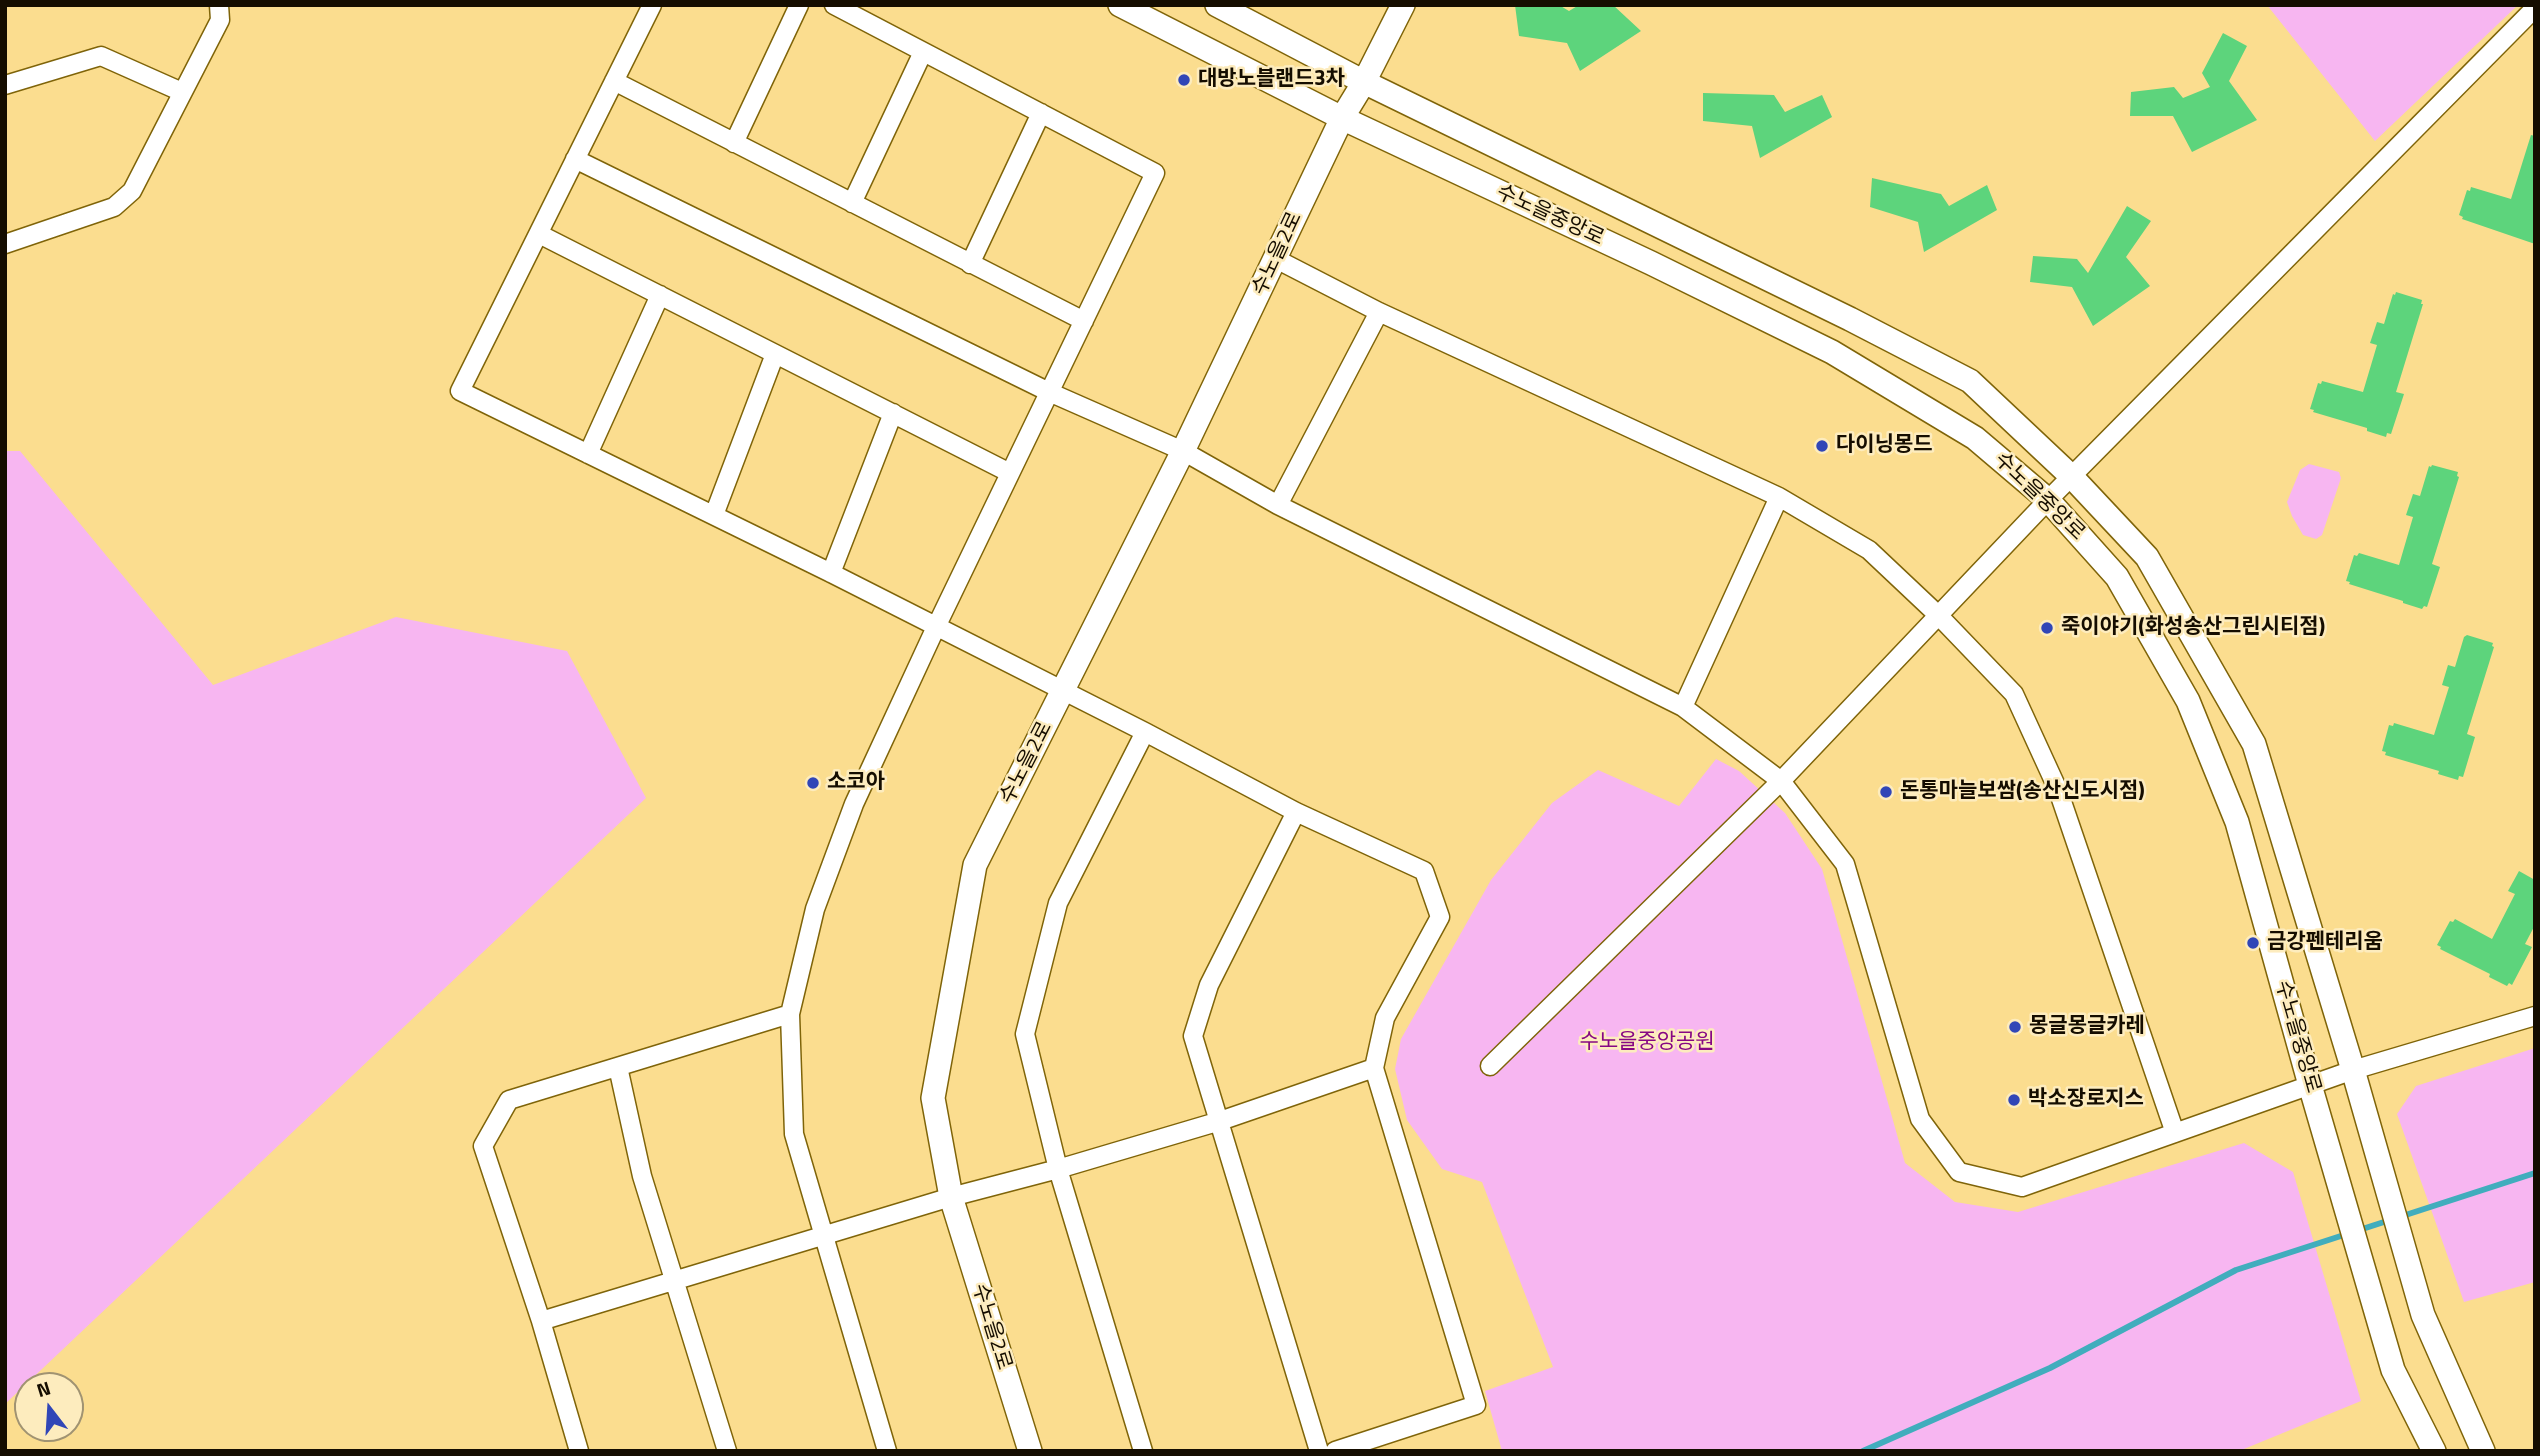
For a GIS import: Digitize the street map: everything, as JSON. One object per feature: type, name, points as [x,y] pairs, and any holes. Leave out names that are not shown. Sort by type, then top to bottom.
[{"type":"main road","name":"수노을중앙로","points":[[1120,5],[1342,118],[1832,352],[1975,438],[2048,500],[2117,577],[2188,701],[2237,822],[2393,1370],[2434,1451]]},
{"type":"main road","name":"수노을중앙로","points":[[1217,5],[1364,82],[1850,319],[1970,381],[2072,477],[2147,557],[2254,744],[2353,1070],[2423,1315],[2483,1451]]},
{"type":"main road","name":"수노을2로","points":[[1030,1451],[951,1197],[933,1098],[975,865],[1183,451],[1342,118],[1364,82],[1403,5]]},
{"type":"street","points":[[5,244],[114,207],[132,191],[220,20],[219,5]]},
{"type":"street","points":[[652,5],[460,391],[831,573],[1145,732],[1296,812],[1424,871],[1440,917],[1385,1018],[1374,1069],[1476,1405],[1335,1451]]},
{"type":"street","points":[[734,143],[799,5]]},
{"type":"street","points":[[834,5],[1155,173],[936,627],[849,817],[815,909],[790,1014],[794,1134],[887,1451]]},
{"type":"street","points":[[1490,1066],[1780,780],[2048,500],[2535,8]]},
{"type":"street","points":[[852,203],[923,52]]},
{"type":"street","points":[[5,85],[101,55],[182,92]]},
{"type":"street","points":[[614,81],[1084,321]]},
{"type":"street","points":[[970,264],[1041,113]]},
{"type":"street","points":[[575,159],[1049,392],[1183,451],[1278,505],[1683,707],[1780,780],[1845,864],[1920,1119],[1959,1172],[2022,1187],[2353,1070],[2535,1016]]},
{"type":"street","points":[[539,234],[1010,473]]},
{"type":"street","points":[[1276,259],[1380,312],[1779,497],[1869,550],[1939,616],[2014,694],[2058,790],[2175,1133]]},
{"type":"street","points":[[588,454],[660,295]]},
{"type":"street","points":[[1278,505],[1380,312]]},
{"type":"street","points":[[714,515],[775,354]]},
{"type":"street","points":[[831,573],[893,413]]},
{"type":"street","points":[[1683,707],[1779,497]]},
{"type":"street","points":[[1143,1451],[1058,1169],[1025,1034],[1058,903],[1145,732]]},
{"type":"street","points":[[1296,812],[1209,985],[1193,1036],[1319,1451]]},
{"type":"street","points":[[579,1451],[541,1321],[483,1146],[509,1100],[790,1014]]},
{"type":"street","points":[[618,1067],[642,1176],[727,1451]]},
{"type":"street","points":[[541,1321],[951,1197],[1058,1169],[1220,1121],[1374,1069]]},
{"type":"green space","points":[[2267,5],[2518,5],[2375,141]]},
{"type":"green space","points":[[5,451],[20,451],[213,685],[396,617],[567,651],[646,798],[39,1372],[14,1372],[14,1395],[5,1404]]},
{"type":"green space","points":[[2309,464],[2339,472],[2341,478],[2322,535],[2316,539],[2303,535],[2287,502],[2300,470]]},
{"type":"green space","name":"수노을중앙공원","points":[[1716,759],[1739,771],[1785,813],[1822,869],[1905,1163],[1955,1202],[2018,1212],[2244,1143],[2293,1172],[2361,1401],[2239,1451],[1502,1451],[1485,1391],[1553,1367],[1482,1182],[1442,1169],[1407,1120],[1395,1069],[1401,1039],[1491,880],[1552,803],[1598,770],[1679,806]]},
{"type":"green space","points":[[2535,1048],[2535,1282],[2464,1302],[2397,1114],[2416,1086]]},
{"type":"building","points":[[1515,5],[1559,5],[1569,11],[1579,5],[1613,5],[1641,31],[1580,71],[1567,43],[1519,36]]},
{"type":"building","points":[[2223,33],[2247,46],[2229,81],[2257,120],[2192,152],[2173,116],[2130,116],[2131,92],[2174,87],[2183,98],[2210,87],[2202,73]]},
{"type":"building","points":[[1703,93],[1774,95],[1785,112],[1822,95],[1832,117],[1760,158],[1752,126],[1703,121]]},
{"type":"building","points":[[2531,135],[2535,136],[2535,244],[2462,219],[2459,215],[2467,190],[2470,191],[2471,187],[2511,199]]},
{"type":"building","points":[[1872,178],[1941,194],[1949,206],[1987,185],[1997,210],[1924,252],[1918,222],[1870,207]]},
{"type":"building","points":[[2127,206],[2151,221],[2126,257],[2150,286],[2093,326],[2072,287],[2030,282],[2033,256],[2077,259],[2088,273]]},
{"type":"building","points":[[2396,292],[2422,300],[2423,304],[2396,392],[2404,394],[2391,434],[2387,433],[2386,437],[2367,431],[2367,428],[2313,412],[2314,410],[2310,409],[2318,383],[2321,384],[2322,381],[2363,392],[2377,345],[2370,343],[2377,322],[2384,324],[2393,294]]},
{"type":"building","points":[[2429,466],[2458,472],[2459,477],[2432,564],[2440,567],[2427,607],[2422,609],[2349,584],[2350,582],[2346,581],[2354,555],[2359,553],[2399,565],[2413,517],[2406,515],[2413,494],[2420,496]]},
{"type":"building","points":[[2467,635],[2493,643],[2494,647],[2467,734],[2475,737],[2463,777],[2459,776],[2458,780],[2438,774],[2439,771],[2385,755],[2386,752],[2382,751],[2389,725],[2393,726],[2394,723],[2434,735],[2449,687],[2442,685],[2448,665],[2455,667],[2464,637]]},
{"type":"building","points":[[2519,871],[2535,880],[2535,925],[2525,944],[2532,947],[2512,985],[2509,983],[2507,986],[2437,945],[2450,921],[2455,919],[2492,939],[2515,894],[2508,891]]},
{"type":"waterway","points":[[1863,1451],[2050,1368],[2236,1270],[2535,1173]]},
{"type":"place","name":"대방노블랜드3차","points":[[1184,80]]},
{"type":"place","name":"다이닝몽드","points":[[1822,446]]},
{"type":"place","name":"죽이야기(화성송산그린시티점)","points":[[2047,628]]},
{"type":"place","name":"소코아","points":[[813,783]]},
{"type":"place","name":"돈통마늘보쌈(송산신도시점)","points":[[1886,792]]},
{"type":"place","name":"금강펜테리움","points":[[2253,943]]},
{"type":"place","name":"몽글몽글카레","points":[[2015,1027]]},
{"type":"place","name":"박소장로지스","points":[[2014,1100]]}]
